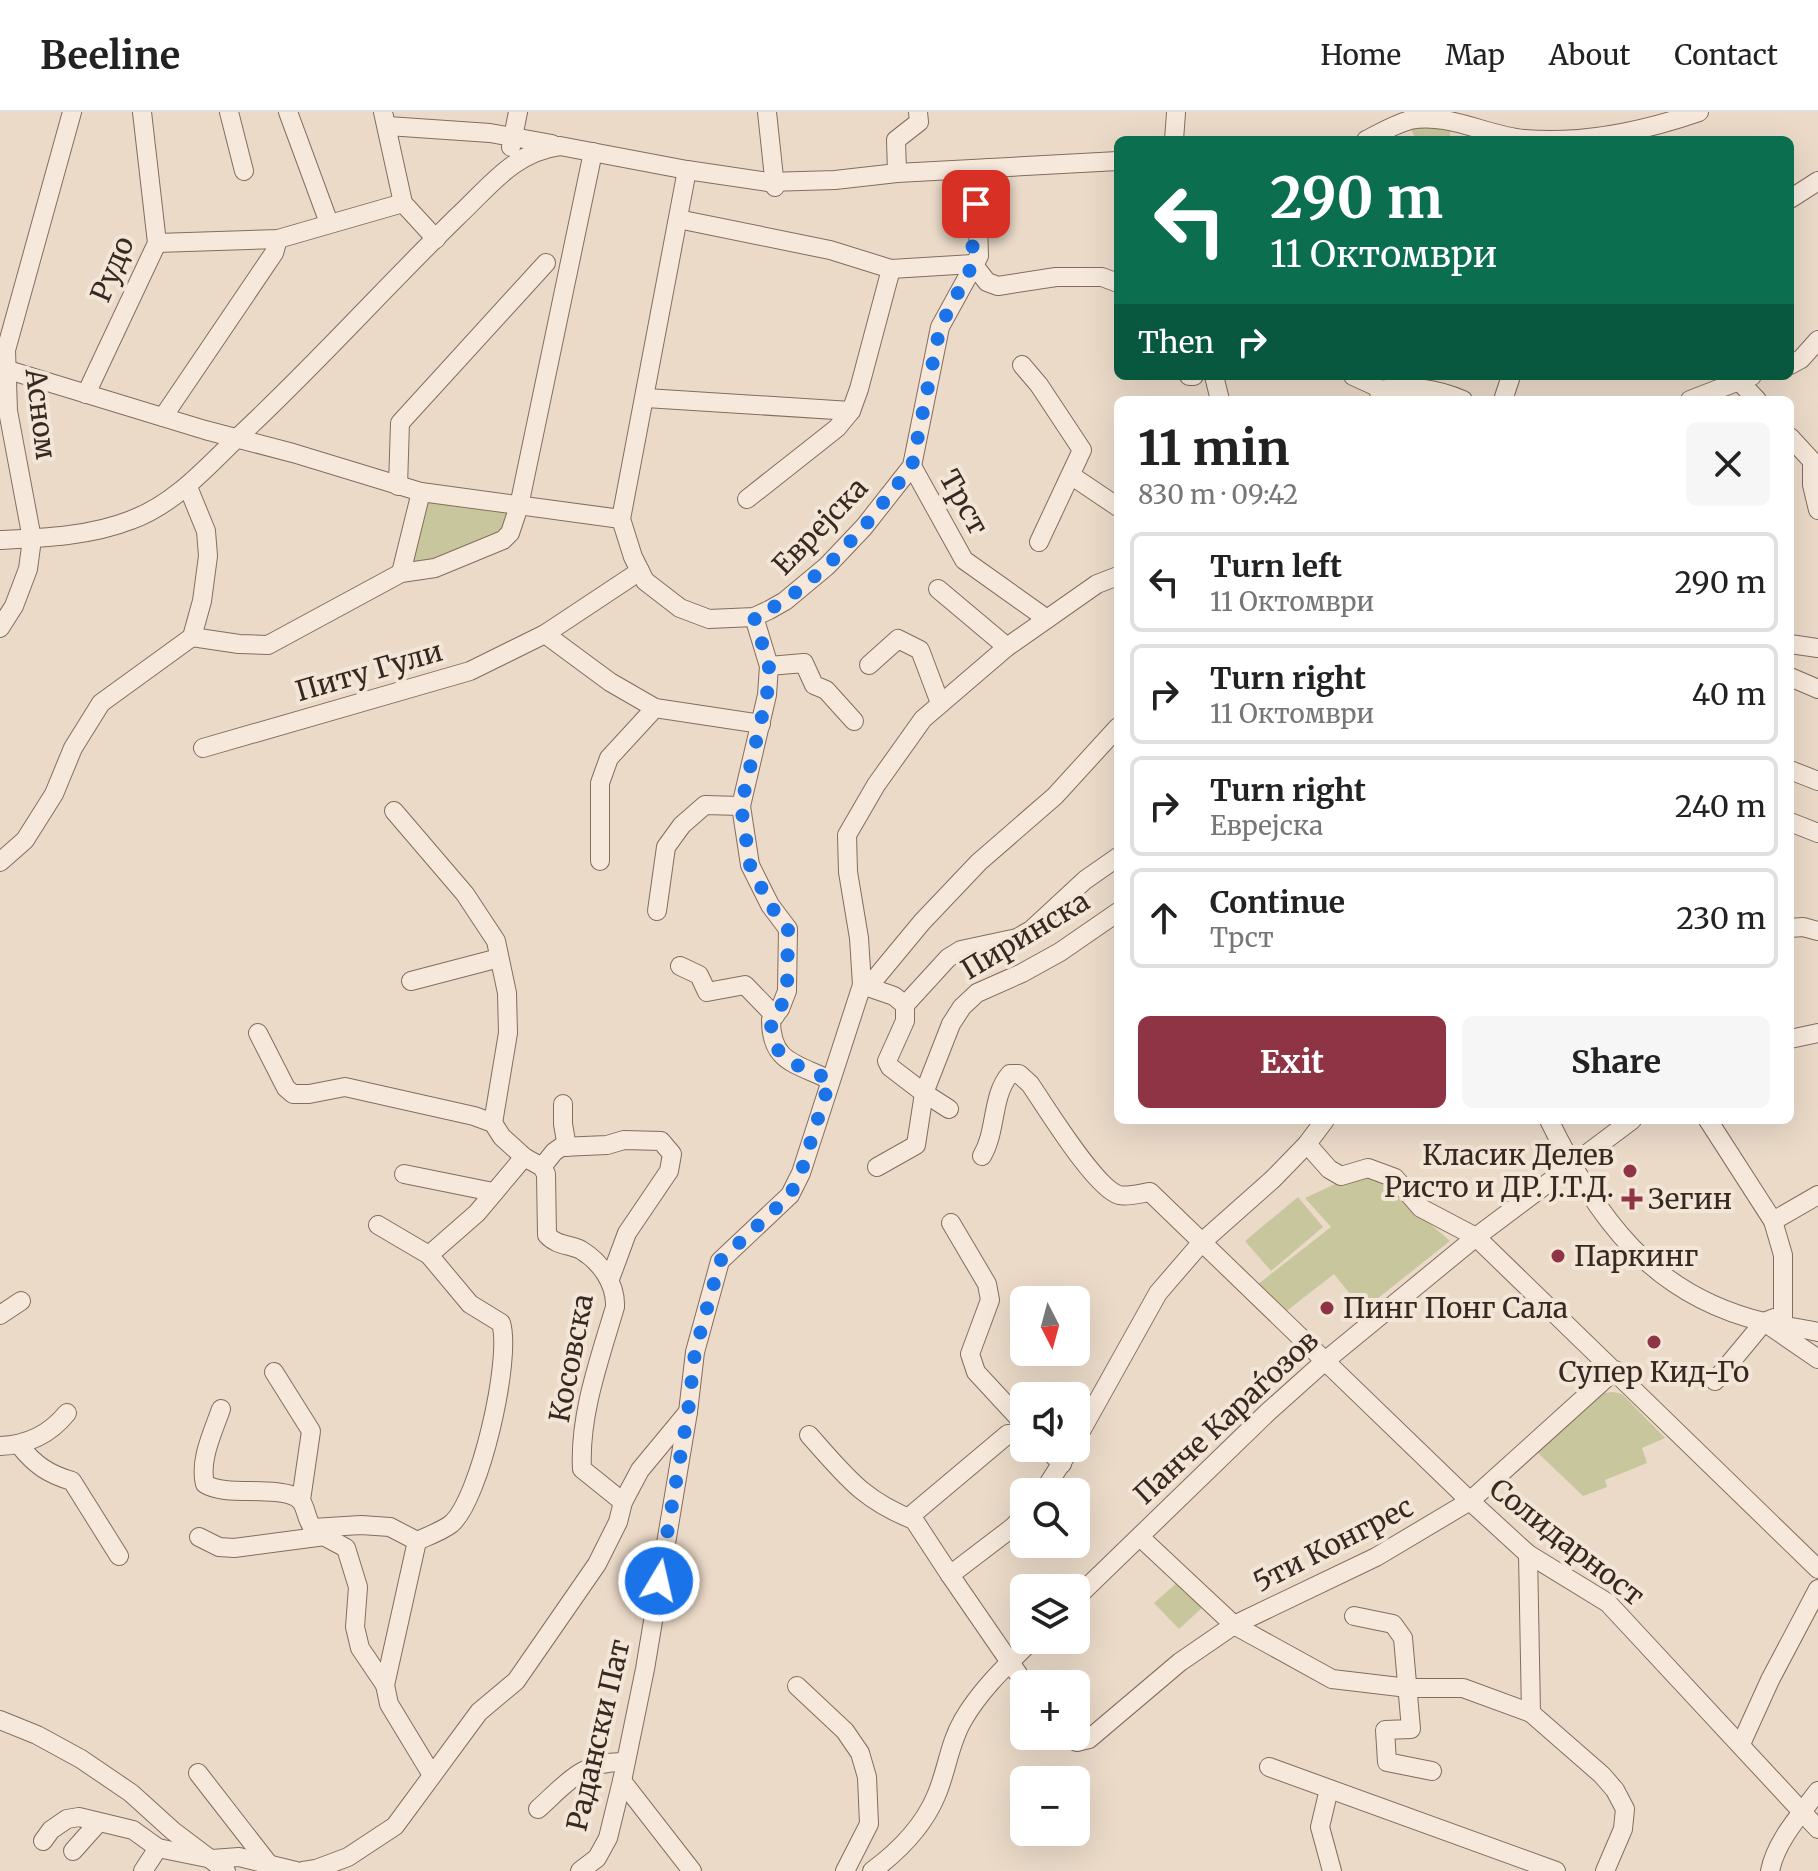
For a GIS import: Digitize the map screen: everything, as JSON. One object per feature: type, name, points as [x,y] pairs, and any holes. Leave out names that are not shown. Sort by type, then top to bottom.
[{"type":"street","name":"Асном","points":[[0,628],[14,606],[28,569],[32,539],[8,411],[5,369],[11,326],[72,112]]},
{"type":"street","name":"Рудо","points":[[86,394],[157,243],[142,112]]},
{"type":"street","points":[[229,112],[244,171]]},
{"type":"street","points":[[288,112],[329,223]]},
{"type":"street","points":[[507,169],[518,112]]},
{"type":"street","points":[[764,112],[772,184]]},
{"type":"street","points":[[897,173],[896,140],[919,122],[918,112]]},
{"type":"street","points":[[1431,112],[1522,132],[1577,133],[1651,119],[1661,121]]},
{"type":"street","points":[[1619,136],[1641,136],[1661,121],[1699,112]]},
{"type":"street","points":[[1174,136],[1176,113]]},
{"type":"street","points":[[1372,136],[1408,114]]},
{"type":"street","points":[[1360,136],[1408,114],[1510,136]]},
{"type":"street","points":[[436,239],[403,203],[385,119],[490,133],[560,146],[565,151],[772,184],[833,186],[985,171]]},
{"type":"street","points":[[0,540],[72,534],[132,520],[188,487],[507,169],[539,148],[560,146]]},
{"type":"street","points":[[192,637],[268,645],[401,573],[435,568],[503,540],[510,533],[519,506],[592,154]]},
{"type":"street","points":[[772,184],[897,173],[1114,164]]},
{"type":"street","points":[[678,219],[830,250],[891,269],[973,264],[979,256],[978,224],[985,171]]},
{"type":"street","points":[[5,369],[421,492],[621,519],[686,172]]},
{"type":"street","points":[[1794,196],[1818,181]]},
{"type":"street","points":[[157,243],[278,239],[403,203]]},
{"type":"street","points":[[163,417],[274,253],[278,239]]},
{"type":"street","points":[[398,486],[400,423],[546,263]]},
{"type":"street","points":[[973,264],[987,282],[998,286],[1056,277],[1102,277],[1114,282]]},
{"type":"street","name":"Еврејска","points":[[621,519],[645,581],[662,596],[693,614],[709,619],[754,617],[785,601],[827,566],[864,527],[912,466],[940,327],[973,264]]},
{"type":"street","points":[[747,499],[837,428],[851,411],[891,269]]},
{"type":"street","points":[[1794,363],[1818,340]]},
{"type":"street","points":[[1022,365],[1082,450],[1039,542]]},
{"type":"street","points":[[1362,380],[1375,386],[1379,395],[1401,387],[1437,389],[1454,396]]},
{"type":"street","points":[[1700,396],[1740,380]]},
{"type":"street","points":[[646,398],[851,411]]},
{"type":"street","points":[[1794,440],[1815,458],[1812,485],[1818,510]]},
{"type":"street","name":"Трст","points":[[912,466],[964,560],[1047,619]]},
{"type":"street","points":[[1072,476],[1114,504]]},
{"type":"street","points":[[0,862],[25,840],[54,794],[73,748],[101,703],[192,637],[202,601],[208,556],[206,531],[188,487]]},
{"type":"street","points":[[401,573],[421,492]]},
{"type":"street","name":"Питу Гули","points":[[203,748],[470,671],[545,634],[640,571]]},
{"type":"street","name":"Радански Пат","points":[[580,1871],[597,1858],[608,1838],[645,1669],[688,1412],[695,1352],[720,1261],[790,1195],[801,1173],[830,1080],[865,986],[848,872],[847,835],[876,785],[923,719],[1007,647],[1097,584],[1114,578]]},
{"type":"street","points":[[938,589],[1007,647]]},
{"type":"street","points":[[754,617],[769,666],[767,695],[741,806],[750,865],[770,905],[788,929],[787,991],[771,1020],[771,1039],[779,1055],[830,1080]]},
{"type":"street","points":[[545,634],[610,682],[655,708],[761,724]]},
{"type":"street","points":[[869,665],[898,639],[920,650],[940,703]]},
{"type":"street","points":[[1794,645],[1818,648]]},
{"type":"street","points":[[769,666],[804,663],[814,685],[826,690],[854,721]]},
{"type":"street","points":[[1794,679],[1818,689]]},
{"type":"street","points":[[600,861],[600,783],[609,758],[655,708]]},
{"type":"street","points":[[905,1005],[894,996],[865,986],[979,862],[1055,796],[1114,731]]},
{"type":"street","points":[[1794,772],[1818,781]]},
{"type":"street","points":[[657,911],[666,847],[682,825],[705,805],[741,806]]},
{"type":"street","points":[[394,811],[465,894],[496,941],[507,993],[508,1033],[493,1123]]},
{"type":"street","points":[[1794,824],[1818,833]]},
{"type":"street","points":[[949,1109],[890,1067],[887,1061],[905,1021],[905,1005],[948,958],[961,950],[1017,938],[1031,930],[1085,880],[1114,860]]},
{"type":"street","name":"Пиринска","points":[[877,1167],[916,1145],[924,1093],[951,1024],[962,1007],[977,993],[1060,952],[1114,915]]},
{"type":"street","points":[[1794,928],[1818,931]]},
{"type":"street","points":[[411,981],[499,958]]},
{"type":"street","points":[[680,966],[699,975],[707,992],[745,985],[775,1016]]},
{"type":"street","points":[[258,1033],[286,1088],[293,1094],[345,1087],[384,1098],[434,1106],[493,1123],[502,1137],[524,1157],[542,1167],[557,1148],[661,1141],[672,1154],[669,1171],[627,1233],[610,1279]]},
{"type":"street","points":[[1794,1038],[1818,1033]]},
{"type":"street","name":"Солидарност","points":[[982,1156],[990,1144],[1002,1083],[1010,1074],[1019,1074],[1030,1084],[1104,1185],[1120,1195],[1150,1192],[1528,1554],[1608,1603],[1818,1829]]},
{"type":"street","points":[[563,1104],[567,1147]]},
{"type":"street","points":[[1090,1415],[1158,1293],[1202,1242],[1273,1179],[1322,1124]]},
{"type":"street","points":[[1551,1124],[1571,1166],[1619,1236],[1659,1274],[1726,1310],[1777,1318],[1818,1332]]},
{"type":"street","name":"Панче Караѓозов","points":[[1090,1585],[1325,1361],[1476,1237],[1627,1124]]},
{"type":"street","points":[[1711,1124],[1773,1221],[1783,1255],[1777,1318],[1715,1381]]},
{"type":"street","points":[[1307,1144],[1329,1169],[1341,1176],[1368,1168],[1395,1178],[1421,1208],[1476,1237],[1818,1569]]},
{"type":"street","points":[[429,1255],[477,1213],[524,1157]]},
{"type":"street","name":"Косовска","points":[[542,1167],[546,1174],[547,1235],[554,1243],[583,1251],[610,1279],[615,1293],[615,1307],[592,1389],[581,1457],[582,1469],[623,1502]]},
{"type":"street","points":[[404,1174],[493,1192]]},
{"type":"street","points":[[1773,1221],[1818,1195]]},
{"type":"street","points":[[951,1223],[987,1284],[989,1293],[990,1300],[970,1354],[971,1362],[976,1372],[1010,1409]]},
{"type":"street","points":[[378,1225],[429,1255],[470,1304],[501,1323],[505,1335],[503,1371],[474,1485],[452,1524],[417,1541]]},
{"type":"street","points":[[0,1315],[21,1301]]},
{"type":"street","points":[[1777,1318],[1818,1348]]},
{"type":"street","points":[[1777,1318],[1818,1359]]},
{"type":"street","name":"5ти Конгрес","points":[[1090,1738],[1180,1662],[1234,1625],[1376,1557],[1470,1501],[1615,1370]]},
{"type":"street","points":[[274,1372],[311,1431],[301,1500]]},
{"type":"street","points":[[221,1409],[207,1449],[203,1476],[205,1484],[214,1490],[258,1489],[293,1495],[301,1500],[318,1532],[346,1548],[358,1587],[355,1627],[360,1648],[385,1685],[389,1704],[432,1775]]},
{"type":"street","points":[[303,1871],[348,1857],[395,1826],[479,1712],[516,1681],[597,1564],[640,1470],[688,1412]]},
{"type":"street","points":[[0,1446],[19,1445],[56,1427],[67,1413]]},
{"type":"street","points":[[1010,1434],[922,1504],[914,1513],[914,1520],[1014,1670]]},
{"type":"street","points":[[809,1435],[853,1484],[885,1508],[914,1520]]},
{"type":"street","points":[[19,1445],[49,1475],[72,1481],[119,1556]]},
{"type":"street","points":[[199,1537],[219,1547],[234,1548],[361,1525],[390,1527],[417,1541]]},
{"type":"street","points":[[950,1575],[1010,1529]]},
{"type":"street","points":[[1140,1537],[1234,1625],[1332,1679],[1408,1688],[1463,1688],[1531,1713],[1602,1775],[1625,1809],[1623,1829],[1605,1871]]},
{"type":"street","points":[[385,1685],[417,1541]]},
{"type":"street","points":[[1528,1554],[1531,1713]]},
{"type":"street","points":[[1741,1744],[1770,1680],[1818,1589]]},
{"type":"street","points":[[1354,1616],[1393,1624],[1403,1638],[1411,1729],[1385,1730],[1387,1762],[1432,1771]]},
{"type":"street","points":[[872,1871],[898,1864],[937,1795],[947,1755],[962,1722],[979,1694],[1017,1654]]},
{"type":"street","points":[[797,1686],[845,1731],[860,1753],[867,1777],[869,1824],[845,1871]]},
{"type":"street","points":[[0,1720],[37,1735],[81,1759],[131,1793],[173,1831],[219,1865]]},
{"type":"street","points":[[538,1809],[583,1769],[605,1762],[623,1771],[692,1871]]},
{"type":"street","points":[[1269,1767],[1547,1870]]},
{"type":"street","points":[[198,1773],[271,1867]]},
{"type":"street","points":[[1329,1789],[1320,1827],[1332,1871]]},
{"type":"street","points":[[1770,1871],[1778,1849],[1818,1791]]},
{"type":"street","points":[[131,1793],[135,1818],[133,1830]]},
{"type":"street","points":[[43,1841],[51,1830],[67,1819],[79,1817],[133,1830],[158,1848],[219,1865],[239,1857],[296,1871]]},
{"type":"street","points":[[73,1851],[98,1823]]},
{"type":"street","points":[[143,1871],[158,1848]]},
{"type":"shaded area","points":[[1439,126],[1450,130],[1450,136],[1414,136],[1411,129]]},
{"type":"shaded area","points":[[428,500],[509,512],[503,533],[434,563],[411,564],[420,507]]},
{"type":"shaded area","points":[[1357,1174],[1378,1179],[1450,1241],[1363,1310],[1334,1274],[1284,1313],[1257,1285],[1331,1227],[1305,1198]]},
{"type":"shaded area","points":[[1298,1197],[1323,1227],[1271,1271],[1245,1241]]},
{"type":"shaded area","points":[[1604,1393],[1622,1394],[1665,1438],[1642,1448],[1647,1463],[1605,1480],[1607,1487],[1583,1496],[1536,1451]]},
{"type":"shaded area","points":[[1179,1581],[1204,1606],[1179,1629],[1154,1603]]},
{"type":"place","name":"Класик Делев Ристо и ДР. Ј.Т.Д.","points":[[1630,1171]]},
{"type":"place","name":"Зегин","points":[[1632,1199]]},
{"type":"place","name":"Паркинг","points":[[1558,1256]]},
{"type":"place","name":"Пинг Понг Сала","points":[[1327,1308]]},
{"type":"place","name":"Супер Кид-Го","points":[[1654,1342]]},
{"type":"route","points":[[659,1581],[688,1412],[695,1352],[720,1261],[790,1195],[801,1173],[830,1080],[779,1055],[771,1039],[771,1020],[780,1009],[787,991],[788,929],[770,905],[750,865],[741,806],[767,695],[769,666],[754,617],[785,601],[827,566],[864,527],[912,466],[940,327],[973,264],[972,224],[976,204]]}]
